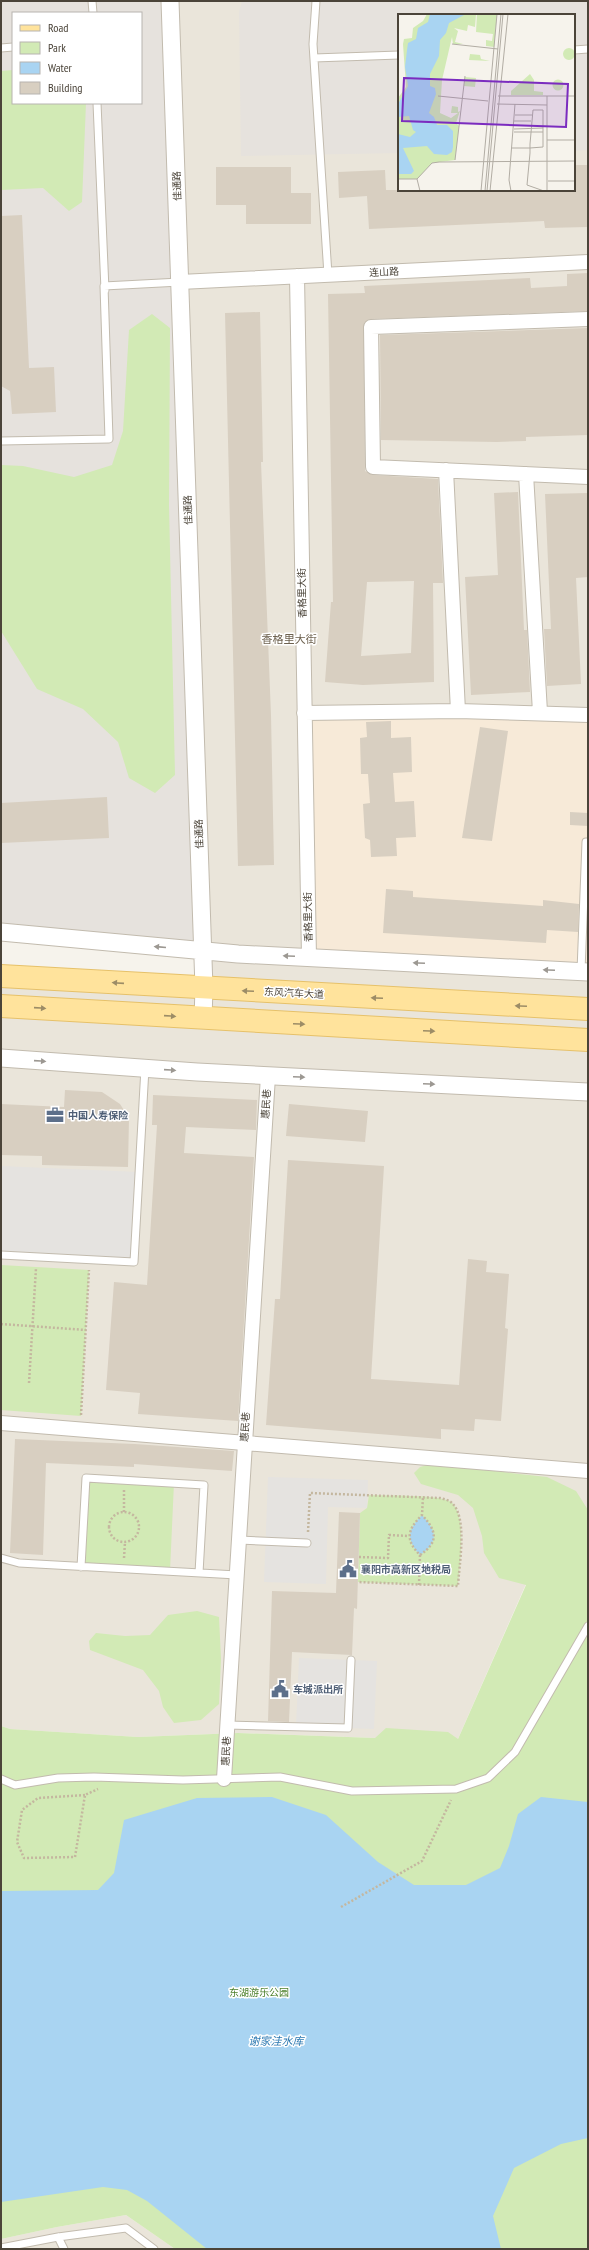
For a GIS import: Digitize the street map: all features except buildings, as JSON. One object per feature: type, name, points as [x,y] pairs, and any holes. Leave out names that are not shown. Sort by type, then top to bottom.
[{"type":"main road","name":"东风汽车大道","points":[[1,976],[588,1009]]},
{"type":"main road","points":[[1,1006],[588,1040]]},
{"type":"street","name":"佳通路","points":[[170,1],[203,951],[203,1018]]},
{"type":"street","name":"连山路","points":[[180,282],[588,262]]},
{"type":"street","name":"香格里大街","points":[[297,276],[309,957]]},
{"type":"street","points":[[588,319],[371,327],[373,467],[588,477]]},
{"type":"street","points":[[446,470],[458,711]]},
{"type":"street","points":[[526,474],[540,712]]},
{"type":"street","points":[[304,713],[458,711],[588,714]]},
{"type":"street","points":[[1,932],[203,951],[584,971]]},
{"type":"street","points":[[1,1058],[268,1076],[588,1092]]},
{"type":"street","name":"惠民巷","points":[[224,1779],[268,1076]]},
{"type":"street","points":[[1,1423],[588,1471]]},
{"type":"lane","points":[[92,1],[93,12]]},
{"type":"lane","points":[[316,1],[312,44],[328,275]]},
{"type":"lane","points":[[1,48],[12,47]]},
{"type":"lane","points":[[575,50],[588,50]]},
{"type":"lane","points":[[314,58],[398,56]]},
{"type":"lane","points":[[1,441],[109,439],[105,292],[97,104]]},
{"type":"lane","points":[[105,292],[104,286],[180,282]]},
{"type":"lane","points":[[584,971],[586,842],[588,842]]},
{"type":"lane","points":[[1,1255],[134,1262],[146,1068]]},
{"type":"lane","points":[[81,1566],[86,1478],[124,1480],[204,1485],[199,1573]]},
{"type":"lane","points":[[239,1540],[307,1543]]},
{"type":"lane","points":[[1,1558],[19,1563],[237,1575]]},
{"type":"lane","points":[[1,1779],[16,1785],[58,1778],[224,1779],[280,1777],[352,1791],[456,1789],[488,1778],[515,1752],[588,1626]]},
{"type":"lane","points":[[228,1725],[348,1728],[351,1660]]},
{"type":"lane","points":[[1,2248],[58,2237],[126,2228],[154,2249]]},
{"type":"lane","points":[[58,2237],[64,2249]]},
{"type":"path","points":[[30,1383],[36,1266]]},
{"type":"path","points":[[80,1430],[89,1270]]},
{"type":"path","points":[[1,1324],[86,1330]]},
{"type":"path","points":[[124,1480],[124,1512]]},
{"type":"path","points":[[307,1543],[310,1493],[440,1498],[452,1502],[459,1514],[461,1535],[458,1586],[358,1582]]},
{"type":"path","points":[[419,1585],[420,1555],[413,1548],[409,1536],[412,1525],[422,1515],[423,1497]]},
{"type":"path","points":[[124,1512],[129,1512],[137,1518],[139,1528],[135,1538],[125,1542],[116,1539],[109,1527],[115,1515],[124,1512]]},
{"type":"path","points":[[420,1555],[428,1549],[434,1537],[432,1526],[422,1515]]},
{"type":"path","points":[[359,1557],[388,1558],[389,1535],[409,1536]]},
{"type":"path","points":[[124,1569],[125,1542]]},
{"type":"path","points":[[85,1795],[75,1857],[24,1858],[17,1842],[22,1810],[38,1798],[85,1795],[120,1778]]},
{"type":"path","points":[[341,1906],[422,1861],[456,1789]]},
{"type":"shaded area","points":[[1,1],[170,1],[203,951],[1,932]]},
{"type":"shaded area","points":[[168,1],[588,1],[588,1510],[543,1545],[457,1741],[238,1733],[138,1737],[10,1729],[1,1726],[1,970],[195,995]]},
{"type":"shaded area","points":[[242,1],[588,1],[588,150],[575,151],[575,14],[398,14],[398,153],[241,156],[239,12]]},
{"type":"shaded area","points":[[304,713],[588,715],[588,972],[309,957]]},
{"type":"shaded area","points":[[1,1166],[139,1172],[134,1262],[1,1255]]},
{"type":"shaded area","points":[[268,1477],[368,1480],[367,1508],[328,1507],[326,1584],[264,1582]]},
{"type":"shaded area","points":[[299,1658],[377,1661],[374,1729],[296,1726]]},
{"type":"shaded area","points":[[126,2215],[175,2249],[1,2249],[1,2239],[57,2227]]},
{"type":"green space","points":[[12,70],[12,104],[86,104],[82,202],[69,211],[43,188],[1,190],[1,71]]},
{"type":"green space","points":[[152,314],[170,328],[169,505],[175,775],[155,793],[129,778],[118,742],[83,709],[37,689],[1,631],[1,465],[23,466],[74,477],[112,465],[123,431],[129,330]]},
{"type":"green space","points":[[1,1265],[89,1270],[81,1416],[1,1410]]},
{"type":"green space","name":"谢家洼水库","points":[[431,1464],[547,1477],[576,1491],[588,1510],[588,2249],[175,2249],[126,2215],[57,2227],[1,2239],[1,1726],[10,1729],[138,1737],[238,1733],[375,1738],[386,1728],[448,1732],[458,1739],[526,1585],[499,1578],[484,1553],[482,1536],[473,1508],[458,1495],[421,1484],[414,1473],[420,1467]]},
{"type":"green space","points":[[86,1478],[174,1483],[170,1571],[81,1567]]},
{"type":"green space","points":[[369,1495],[436,1498],[445,1499],[451,1502],[456,1509],[461,1529],[461,1554],[458,1586],[358,1582],[360,1513],[367,1508]]},
{"type":"green space","points":[[197,1611],[219,1617],[221,1659],[219,1704],[201,1720],[174,1723],[163,1707],[159,1691],[143,1670],[90,1650],[89,1641],[96,1633],[125,1636],[150,1635],[168,1615]]},
{"type":"water","points":[[422,1515],[431,1526],[434,1536],[430,1546],[420,1555],[412,1545],[410,1535],[413,1525]]},
{"type":"water","name":"谢家洼水库","points":[[272,1797],[326,1815],[378,1862],[414,1885],[466,1885],[500,1868],[509,1846],[518,1814],[541,1797],[588,1802],[588,2138],[561,2144],[514,2168],[493,2216],[501,2249],[207,2249],[147,2201],[127,2190],[103,2187],[1,2202],[1,1891],[98,1890],[114,1873],[124,1820],[197,1798]]},
{"type":"place","name":"中国人寿保险","points":[[55,1115]]},
{"type":"place","name":"襄阳市高新区地税局","points":[[348,1569]]},
{"type":"place","name":"车城派出所","points":[[280,1689]]},
{"type":"district","name":"香格里大街","points":[[289,639]]},
{"type":"park label","name":"东湖游乐公园","points":[[259,1992]]}]
